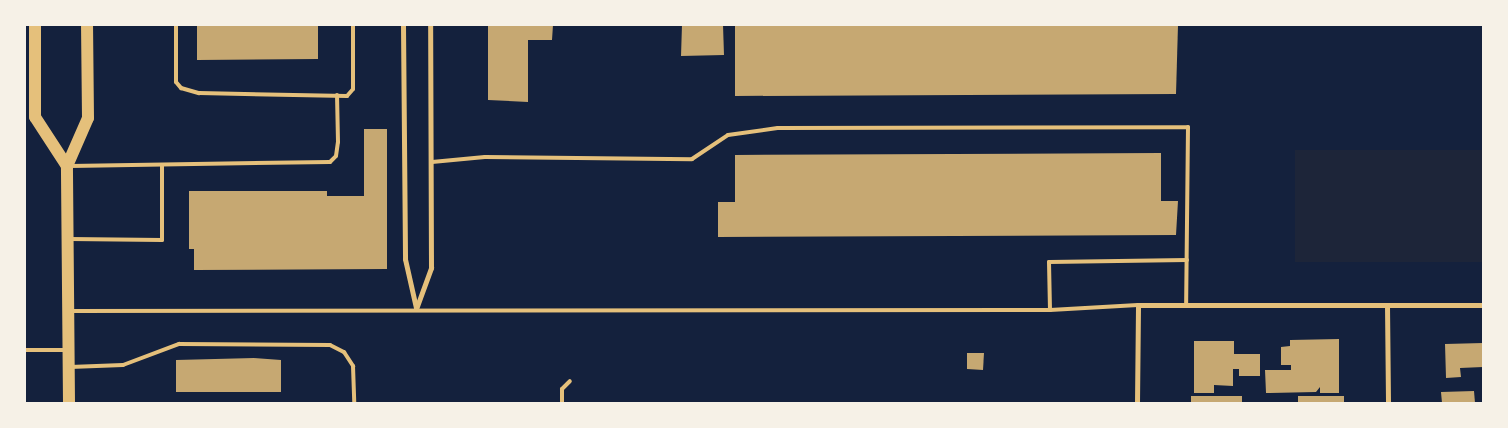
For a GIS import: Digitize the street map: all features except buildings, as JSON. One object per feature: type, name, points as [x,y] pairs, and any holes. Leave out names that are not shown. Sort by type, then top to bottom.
[{"type":"main road","points":[[35,25],[35,117],[67,166]]},
{"type":"main road","points":[[69,403],[67,166],[88,118],[87,25]]},
{"type":"street","points":[[403,25],[405,258],[416,309]]},
{"type":"street","points":[[416,309],[431,268],[430,25]]},
{"type":"street","points":[[1137,403],[1138,305],[1483,305]]},
{"type":"street","points":[[1387,305],[1388,403]]},
{"type":"lane","points":[[176,25],[176,82],[181,88],[199,93],[347,96],[353,89],[353,25]]},
{"type":"lane","points":[[67,166],[330,162],[336,156],[338,142],[337,95]]},
{"type":"lane","points":[[432,162],[485,157],[692,160],[728,135],[778,128],[1188,127],[1186,305]]},
{"type":"lane","points":[[68,239],[162,240],[162,165]]},
{"type":"lane","points":[[1050,310],[1049,262],[1187,260]]},
{"type":"lane","points":[[69,311],[416,309],[1050,310],[1138,305]]},
{"type":"lane","points":[[69,367],[123,365],[179,344],[330,345],[344,352],[353,366],[354,403]]},
{"type":"lane","points":[[25,350],[69,350]]},
{"type":"lane","points":[[562,403],[562,389],[570,381]]},
{"type":"shaded area","points":[[1295,150],[1483,150],[1483,262],[1295,262]]}]
